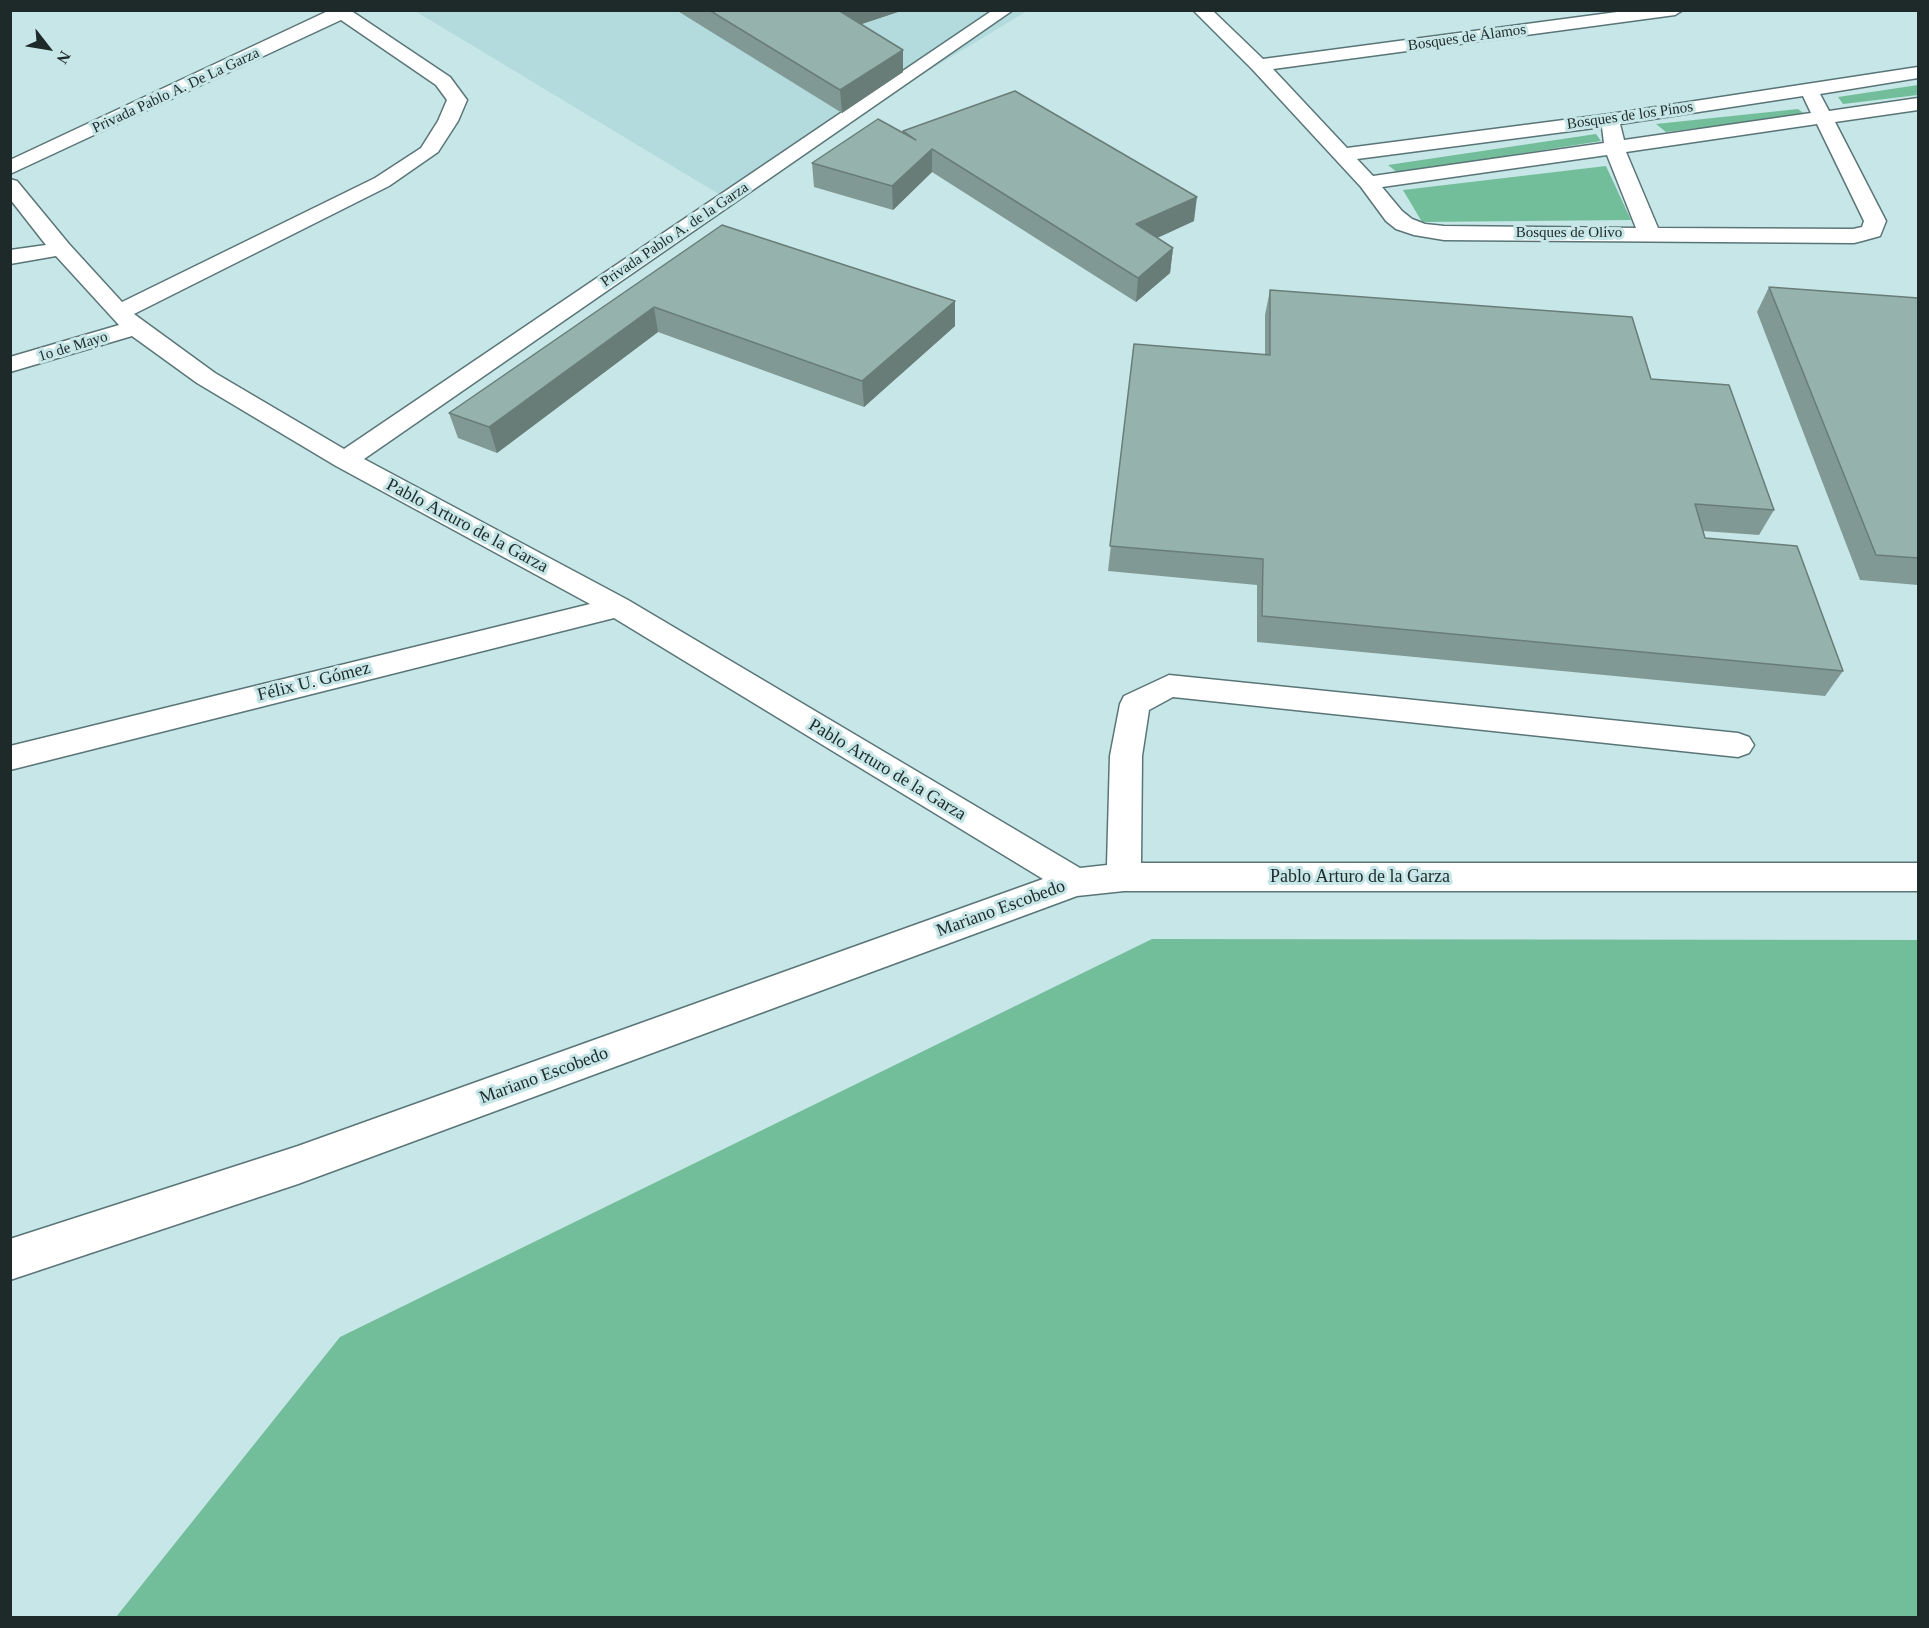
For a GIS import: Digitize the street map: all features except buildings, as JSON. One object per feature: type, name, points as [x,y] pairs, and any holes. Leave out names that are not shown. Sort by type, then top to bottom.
[{"type":"street","name":"Privada Pablo A. de la Garza","points":[[345,460],[1005,10]]},
{"type":"street","name":"Bosques de Olivo","points":[[1201,10],[1259,65],[1368,183],[1394,216],[1404,224],[1422,230],[1444,233],[1854,236],[1872,231],[1875,221],[1809,90]]},
{"type":"street","name":"Bosques de Álamos","points":[[1259,65],[1676,10]]},
{"type":"street","name":"Privada Pablo A. De La Garza","points":[[10,168],[340,12]]},
{"type":"street","name":"1o de Mayo","points":[[10,365],[127,321],[382,182],[428,152],[448,122],[457,100],[443,81],[340,12]]},
{"type":"street","name":"Bosques de los Pinos","points":[[1342,155],[1610,120],[1918,73]]},
{"type":"street","name":"Bosques de los Pinos","points":[[1368,183],[1918,104]]},
{"type":"street","points":[[1610,120],[1615,149],[1649,233]]},
{"type":"street","name":"Pablo Arturo de la Garza","points":[[10,185],[61,249],[127,321],[206,378],[345,460],[618,607],[1074,882],[1124,877],[1918,878]]},
{"type":"street","points":[[10,257],[61,249]]},
{"type":"street","name":"Félix U. Gómez","points":[[10,758],[618,607]]},
{"type":"street","points":[[1124,877],[1126,756],[1136,704],[1169,686],[1738,745]]},
{"type":"street","name":"Mariano Escobedo","points":[[10,1260],[298,1165],[1074,882]]},
{"type":"shaded area","points":[[415,11],[1027,11],[722,196]]},
{"type":"green space","points":[[1918,85],[1918,95],[1843,104],[1838,97]]},
{"type":"green space","points":[[1798,109],[1806,115],[1666,132],[1656,124]]},
{"type":"green space","points":[[1596,134],[1601,141],[1398,173],[1388,165]]},
{"type":"green space","points":[[1606,166],[1631,220],[1422,222],[1403,190]]},
{"type":"green space","points":[[1152,939],[1918,940],[1918,1617],[116,1617],[340,1337]]}]
